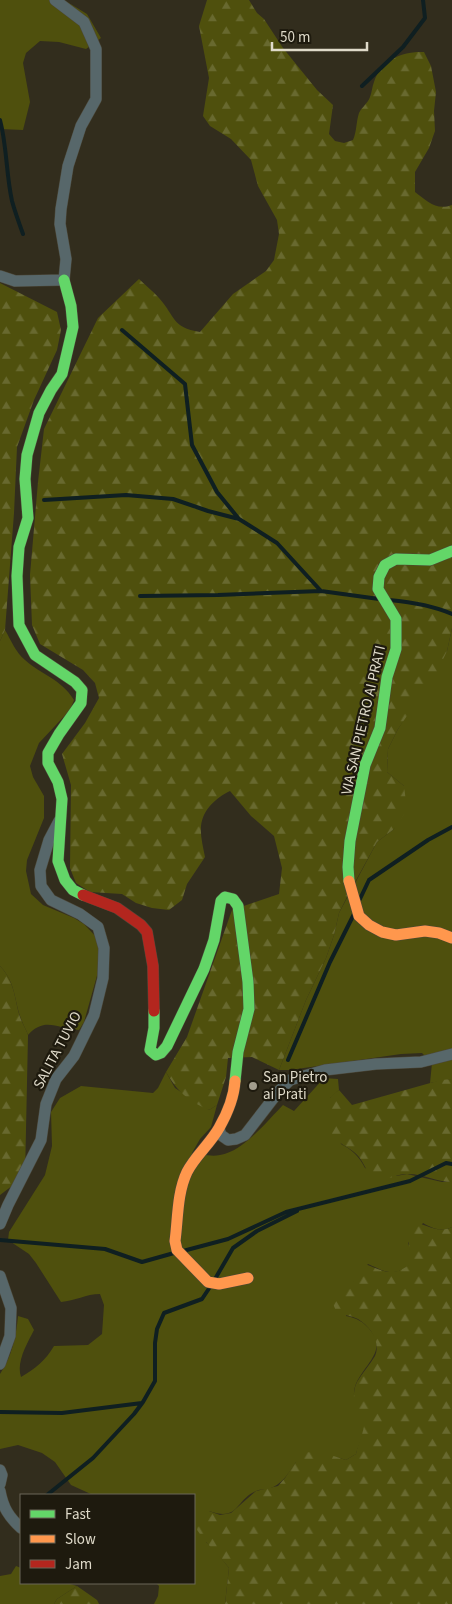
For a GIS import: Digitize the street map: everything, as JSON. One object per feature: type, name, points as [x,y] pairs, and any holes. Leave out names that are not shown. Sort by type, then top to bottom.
[{"type":"street","points":[[0,276],[15,281],[64,280],[66,259],[60,224],[61,209],[68,166],[81,126],[96,99],[96,49],[84,22],[55,0]]},
{"type":"street","name":"SALITA TUVIO","points":[[0,1224],[41,1140],[46,1104],[56,1079],[74,1056],[94,1015],[103,978],[104,948],[98,927],[80,914],[51,900],[41,886],[40,870],[49,840],[61,817],[61,791],[48,763],[48,754],[59,734],[81,703],[82,690],[75,682],[43,661],[29,647],[19,625],[17,576],[19,547],[28,518],[25,479],[27,455],[38,413],[62,374],[73,327],[71,306],[64,280]]},
{"type":"street","name":"VIA SAN PIETRO AI PRATI","points":[[452,551],[430,560],[396,559],[386,565],[379,577],[378,589],[396,618],[396,649],[387,677],[380,728],[365,764],[350,841],[348,867],[349,880],[356,908],[359,916],[368,925],[382,932],[396,935],[425,931],[439,933],[452,938]]},
{"type":"street","points":[[61,817],[58,861],[65,880],[73,890],[108,904],[128,915],[144,928],[148,936],[154,966],[154,1028],[150,1047],[154,1054],[159,1055],[164,1050],[204,969],[214,940],[221,901],[225,897],[230,897],[235,900],[238,906],[248,982],[248,1009],[238,1052],[234,1093],[219,1129],[199,1154],[188,1171],[182,1186],[175,1241],[177,1250],[208,1282],[219,1284],[248,1278]]},
{"type":"street","points":[[219,1129],[221,1135],[228,1140],[241,1138],[287,1083],[307,1074],[376,1064],[422,1062],[452,1054]]},
{"type":"street","points":[[0,1276],[11,1308],[10,1336],[0,1364]]},
{"type":"street","points":[[0,1470],[2,1475],[0,1484]]},
{"type":"street","points":[[0,1491],[3,1505],[10,1518],[20,1527]]},
{"type":"green space","points":[[0,0],[64,0],[87,14],[101,38],[86,49],[59,42],[40,41],[26,53],[23,63],[30,102],[23,130],[0,129]]},
{"type":"green space","points":[[207,0],[249,0],[283,48],[317,90],[333,105],[329,134],[335,141],[344,143],[353,140],[359,113],[371,95],[377,74],[387,63],[400,55],[424,52],[431,66],[436,92],[434,111],[435,131],[429,148],[415,172],[415,192],[436,206],[446,207],[452,205],[452,628],[447,651],[437,672],[398,729],[388,749],[387,772],[404,786],[407,810],[394,829],[377,842],[339,913],[326,958],[306,1000],[279,1070],[252,1057],[228,1058],[226,1077],[217,1105],[209,1110],[184,1095],[174,1085],[166,1072],[187,1037],[232,910],[279,894],[282,868],[274,836],[251,816],[230,791],[215,801],[204,814],[201,830],[205,857],[187,884],[182,900],[169,910],[152,908],[136,903],[122,894],[90,892],[76,883],[70,868],[71,785],[62,754],[85,723],[99,698],[95,683],[83,670],[40,644],[32,625],[30,575],[44,429],[98,318],[139,279],[159,298],[179,324],[200,332],[233,294],[266,271],[274,260],[279,234],[277,220],[258,186],[251,160],[231,139],[210,126],[203,116],[209,78],[199,26]]},
{"type":"green space","points":[[0,283],[57,312],[61,330],[57,350],[34,400],[17,447],[5,630],[0,641]]},
{"type":"green space","points":[[452,628],[452,1079],[430,1083],[432,1063],[422,1053],[279,1070],[306,1000],[326,958],[339,913],[377,842],[394,829],[404,786],[387,772],[388,749],[398,729],[447,651]]},
{"type":"green space","points":[[5,630],[22,657],[57,682],[74,700],[70,710],[39,743],[30,766],[33,777],[44,796],[44,818],[27,860],[26,871],[31,894],[43,905],[84,924],[99,940],[100,965],[84,1022],[79,1030],[46,1025],[34,1029],[28,1035],[21,1019],[9,978],[0,966],[0,641]]},
{"type":"green space","points":[[0,966],[9,978],[20,1017],[28,1035],[25,1176],[0,1195]]},
{"type":"green space","points":[[166,1072],[175,1088],[209,1110],[217,1105],[211,1127],[200,1139],[192,1153],[213,1156],[229,1153],[246,1142],[283,1105],[294,1111],[324,1078],[338,1079],[339,1090],[330,1098],[341,1144],[355,1154],[365,1168],[396,1176],[407,1174],[442,1182],[452,1182],[452,1227],[438,1229],[423,1223],[408,1243],[411,1253],[410,1265],[398,1271],[389,1272],[368,1264],[354,1281],[346,1316],[360,1321],[371,1331],[376,1339],[374,1355],[360,1377],[354,1393],[355,1400],[365,1421],[356,1454],[346,1460],[336,1457],[296,1462],[284,1479],[277,1485],[268,1489],[257,1490],[244,1499],[232,1512],[219,1514],[209,1511],[206,1542],[229,1568],[225,1604],[154,1604],[158,1596],[159,1586],[157,1584],[195,1584],[195,1494],[91,1494],[71,1485],[55,1462],[42,1453],[18,1445],[0,1449],[0,1374],[13,1346],[18,1316],[28,1319],[34,1330],[21,1359],[21,1377],[40,1364],[54,1346],[88,1345],[102,1334],[104,1305],[100,1294],[61,1302],[29,1254],[8,1240],[9,1232],[45,1175],[52,1146],[51,1112],[60,1098],[81,1086],[153,1093],[158,1088]]},
{"type":"green space","points":[[452,1079],[452,1182],[412,1174],[402,1174],[385,1179],[377,1178],[369,1172],[357,1154],[335,1138],[330,1130],[327,1113],[328,1102],[339,1090],[352,1105],[441,1080]]},
{"type":"green space","points":[[412,1222],[437,1229],[452,1227],[452,1604],[225,1604],[229,1568],[197,1530],[195,1522],[198,1514],[209,1511],[220,1515],[231,1513],[256,1491],[278,1486],[302,1453],[320,1453],[346,1460],[356,1454],[364,1422],[360,1411],[354,1405],[354,1391],[357,1382],[375,1356],[377,1345],[370,1330],[362,1322],[336,1311],[332,1301],[334,1290],[354,1281],[356,1261],[389,1272],[395,1272],[409,1265],[408,1239]]},
{"type":"green space","points":[[16,1566],[20,1568],[20,1584],[70,1584],[77,1586],[57,1599],[54,1604],[0,1604],[0,1576],[11,1574]]},
{"type":"green space","points":[[77,1586],[97,1600],[99,1604],[54,1604],[57,1599]]},
{"type":"waterway","points":[[362,86],[403,47],[425,18],[423,0]]},
{"type":"waterway","points":[[0,120],[12,201],[23,234]]},
{"type":"waterway","points":[[122,330],[185,384],[192,445],[217,492],[239,519]]},
{"type":"waterway","points":[[44,500],[126,495],[173,499],[239,519],[277,543],[321,591]]},
{"type":"waterway","points":[[140,596],[321,591],[379,599]]},
{"type":"waterway","points":[[389,600],[421,604],[452,614]]},
{"type":"waterway","points":[[359,901],[369,880],[428,840],[452,827]]},
{"type":"waterway","points":[[288,1060],[330,962],[354,914]]},
{"type":"waterway","points":[[183,1251],[228,1239],[286,1212],[410,1181],[446,1163],[452,1164]]},
{"type":"waterway","points":[[215,1279],[233,1248],[257,1231],[297,1211]]},
{"type":"waterway","points":[[0,1240],[105,1249],[142,1262],[174,1253]]},
{"type":"waterway","points":[[48,1494],[93,1458],[143,1402],[155,1381],[155,1343],[157,1329],[164,1313],[202,1299],[210,1287]]},
{"type":"waterway","points":[[0,1412],[62,1413],[142,1403]]},
{"type":"traffic: fast","points":[[64,280],[71,306],[73,327],[62,374],[39,413],[27,455],[25,479],[28,518],[19,547],[17,576],[19,625],[35,655],[75,682],[82,690],[81,703],[48,753],[48,763],[58,782],[62,799],[58,861],[65,880],[73,890],[83,895]]},
{"type":"traffic: fast","points":[[349,881],[350,841],[365,765],[380,728],[387,677],[396,649],[396,619],[378,589],[379,577],[385,565],[396,559],[430,560],[452,551]]},
{"type":"traffic: fast","points":[[154,1011],[154,1028],[150,1050],[156,1055],[161,1053],[167,1046],[204,969],[214,940],[221,901],[225,897],[233,899],[238,906],[248,982],[249,1009],[238,1052],[235,1081]]},
{"type":"traffic: slow","points":[[349,881],[359,916],[369,925],[382,932],[396,935],[425,931],[439,933],[452,938]]},
{"type":"traffic: slow","points":[[235,1081],[232,1099],[222,1123],[187,1172],[180,1197],[175,1241],[177,1250],[208,1282],[219,1284],[248,1278]]},
{"type":"traffic: jam","points":[[83,895],[117,908],[141,925],[147,932],[153,966],[154,1011]]},
{"type":"place","name":"San Pietro ai Prati","points":[[253,1086]]}]
